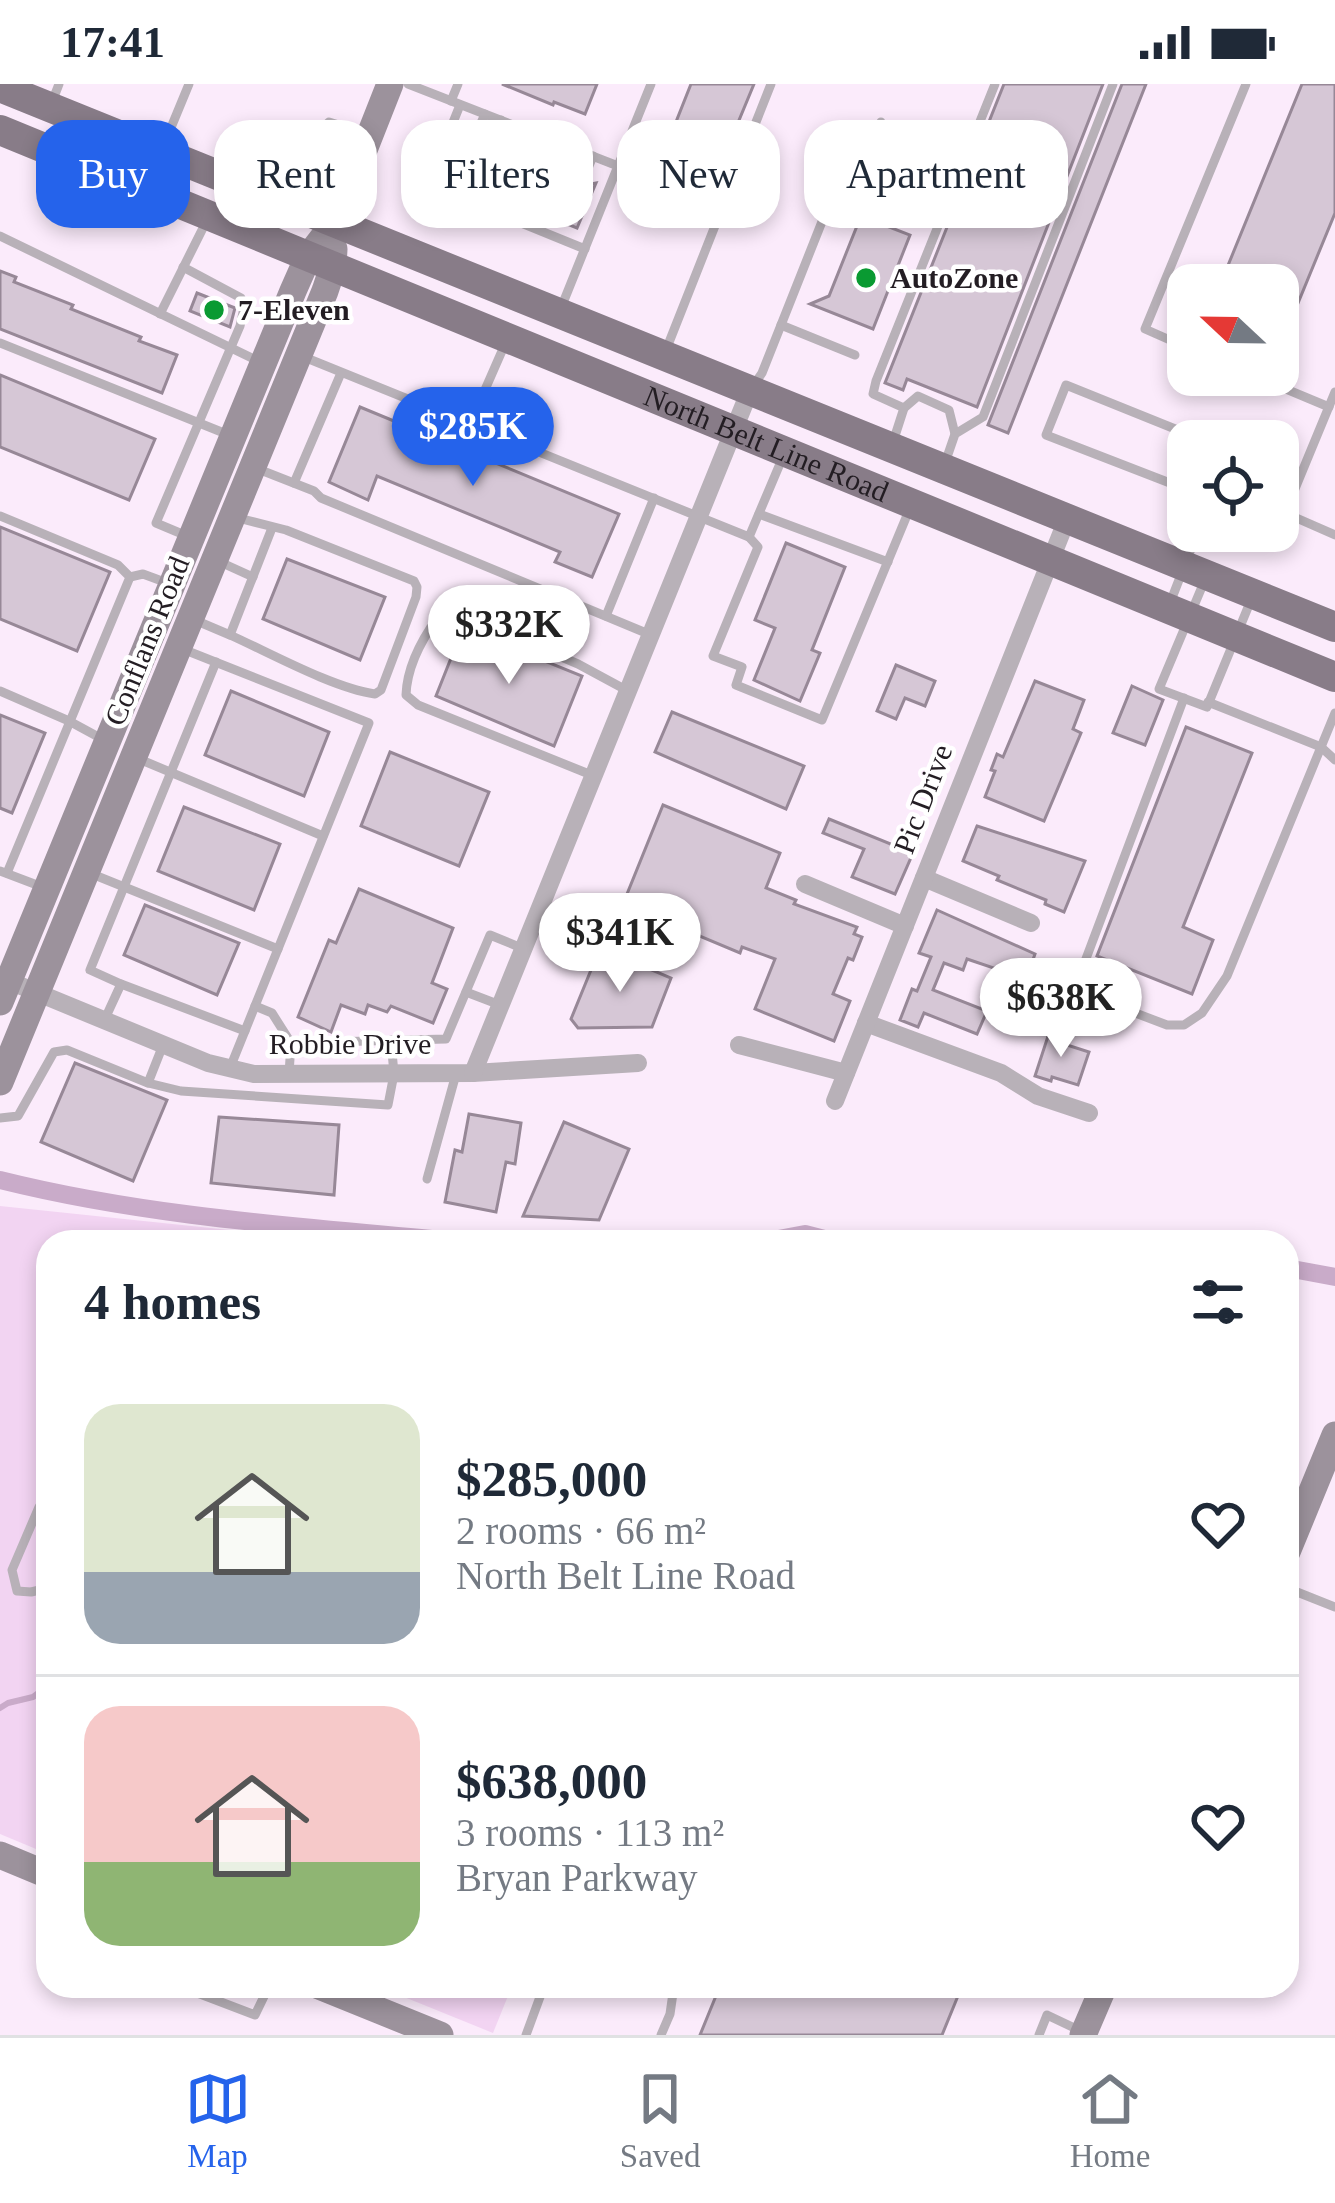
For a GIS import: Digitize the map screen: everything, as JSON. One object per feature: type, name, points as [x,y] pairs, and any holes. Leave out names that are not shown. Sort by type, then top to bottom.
[{"type":"main road","name":"Conflans Road","points":[[376,120],[390,84]]},
{"type":"main road","name":"North Belt Line Road","points":[[1,87],[54,95],[101,120]]},
{"type":"main road","name":"North Belt Line Road","points":[[0,130],[1335,677]]},
{"type":"main road","name":"North Belt Line Road","points":[[190,164],[214,174]]},
{"type":"main road","name":"Conflans Road","points":[[0,1082],[299,355],[333,228]]},
{"type":"main road","name":"North Belt Line Road","points":[[353,228],[1335,627]]},
{"type":"main road","name":"Conflans Road","points":[[4,992],[263,363],[321,262]]},
{"type":"main road","points":[[191,538],[218,555]]},
{"type":"main road","points":[[1299,1523],[1335,1435]]},
{"type":"main road","points":[[0,1855],[36,1870]]},
{"type":"main road","points":[[349,1998],[440,2035]]},
{"type":"main road","points":[[1084,2034],[1099,1998]]},
{"type":"street","points":[[465,1073],[501,1005],[750,390]]},
{"type":"street","name":"Pic Drive","points":[[835,1101],[1067,519]]},
{"type":"street","points":[[924,878],[1031,923]]},
{"type":"street","points":[[805,884],[904,926]]},
{"type":"street","name":"Robbie Drive","points":[[4,992],[37,993],[208,1063],[254,1074],[465,1073],[638,1064]]},
{"type":"street","points":[[866,1023],[1001,1073],[1038,1096],[1089,1113]]},
{"type":"street","points":[[739,1045],[846,1073]]},
{"type":"lane","points":[[174,120],[189,84]]},
{"type":"lane","points":[[408,84],[501,120]]},
{"type":"lane","points":[[450,120],[458,84]]},
{"type":"lane","points":[[637,120],[651,84]]},
{"type":"lane","points":[[757,120],[771,84]]},
{"type":"lane","points":[[904,408],[873,394],[876,381],[994,84]]},
{"type":"lane","points":[[955,434],[983,417],[1114,84]]},
{"type":"lane","points":[[1172,264],[1246,84]]},
{"type":"lane","points":[[482,120],[485,114]]},
{"type":"lane","points":[[593,156],[617,166]]},
{"type":"lane","points":[[559,313],[617,168]]},
{"type":"lane","points":[[160,314],[209,215]]},
{"type":"lane","points":[[533,228],[584,249]]},
{"type":"lane","points":[[543,232],[545,228]]},
{"type":"lane","points":[[560,239],[564,228]]},
{"type":"lane","points":[[664,356],[714,228]]},
{"type":"lane","points":[[750,390],[762,374],[819,228]]},
{"type":"lane","points":[[0,236],[263,363]]},
{"type":"lane","points":[[184,267],[242,298],[244,308],[156,523],[191,538]]},
{"type":"lane","points":[[1167,276],[1145,329],[1167,338]]},
{"type":"lane","points":[[781,325],[855,355]]},
{"type":"lane","points":[[470,424],[507,339]]},
{"type":"lane","points":[[0,343],[232,437]]},
{"type":"lane","points":[[299,355],[749,537],[758,547],[713,656],[742,667],[736,685],[822,720],[912,503]]},
{"type":"lane","points":[[294,483],[341,373]]},
{"type":"lane","points":[[1167,426],[1066,385],[1046,435],[1167,482]]},
{"type":"lane","points":[[1335,392],[1285,513],[1335,535]]},
{"type":"lane","points":[[1299,395],[1328,407]]},
{"type":"lane","points":[[891,448],[904,408],[918,396],[949,410],[955,434],[943,469]]},
{"type":"lane","points":[[749,537],[785,452]]},
{"type":"lane","points":[[254,466],[651,635]]},
{"type":"lane","points":[[606,616],[654,498]]},
{"type":"lane","points":[[759,514],[888,562]]},
{"type":"lane","points":[[0,516],[118,565],[130,577]]},
{"type":"lane","points":[[192,619],[363,692],[381,690],[416,597],[414,581],[286,530],[233,516]]},
{"type":"lane","points":[[230,635],[272,528]]},
{"type":"lane","points":[[1197,552],[1196,571],[1179,612],[1160,689],[1207,707],[1254,595]]},
{"type":"lane","points":[[218,555],[253,577]]},
{"type":"lane","points":[[1179,612],[1196,571]]},
{"type":"lane","points":[[130,577],[143,574],[172,585]]},
{"type":"lane","points":[[47,889],[3,872],[130,577]]},
{"type":"lane","points":[[594,776],[418,705],[406,695],[406,678],[428,631],[438,617],[448,616],[522,640],[628,691]]},
{"type":"lane","points":[[180,647],[369,723],[230,1068]]},
{"type":"lane","points":[[216,662],[90,970],[245,1030]]},
{"type":"lane","points":[[0,691],[134,757],[323,836]]},
{"type":"lane","points":[[1184,698],[1078,980],[1079,992],[1167,1025],[1184,1025],[1202,1013],[1227,976],[1335,713]]},
{"type":"lane","points":[[1208,702],[1321,747],[1335,760]]},
{"type":"lane","points":[[87,872],[278,949]]},
{"type":"lane","points":[[291,1042],[446,1039],[490,935],[524,949]]},
{"type":"lane","points":[[104,1021],[121,984]]},
{"type":"lane","points":[[466,992],[501,1005]]},
{"type":"lane","points":[[255,1006],[272,1012],[291,1042],[290,1074]]},
{"type":"lane","points":[[0,1118],[19,1116],[54,1052],[67,1050],[148,1083],[198,1092],[388,1106],[394,1074],[391,1040]]},
{"type":"lane","points":[[148,1083],[164,1045]]},
{"type":"lane","points":[[198,1092],[208,1063]]},
{"type":"lane","points":[[427,1179],[465,1073]]},
{"type":"lane","points":[[36,1514],[12,1570],[17,1591],[36,1591]]},
{"type":"lane","points":[[1299,1593],[1335,1607]]},
{"type":"lane","points":[[210,1998],[255,2015],[263,1998]]},
{"type":"lane","points":[[526,2035],[540,1998]]},
{"type":"lane","points":[[661,2035],[672,1998]]},
{"type":"lane","points":[[1039,2035],[1047,2015],[1084,2034]]},
{"type":"shaded area","points":[[0,1206],[229,1230],[36,1230],[36,1849],[0,1834]]},
{"type":"shaded area","points":[[407,1998],[507,1998],[493,2033]]},
{"type":"building","points":[[502,84],[597,84],[585,114]]},
{"type":"building","points":[[691,84],[754,84],[739,120],[677,120]]},
{"type":"building","points":[[1004,84],[1103,84],[1068,174],[1068,120],[990,120]]},
{"type":"building","points":[[1122,84],[1146,84],[1008,433],[988,425]]},
{"type":"building","points":[[1302,84],[1335,84],[1335,213],[1299,301],[1299,264],[1229,264]]},
{"type":"building","points":[[856,228],[892,228],[910,235],[873,329],[810,304],[829,296]]},
{"type":"building","points":[[947,228],[1047,228],[977,407],[907,379],[903,390],[885,383]]},
{"type":"building","points":[[0,271],[16,277],[14,282],[177,355],[162,393],[0,329]]},
{"type":"building","name":"7-Eleven","points":[[197,293],[235,308],[230,327],[190,311]]},
{"type":"building","points":[[0,375],[155,439],[129,500],[0,447]]},
{"type":"building","points":[[360,407],[619,514],[592,577],[555,562],[560,552],[377,476],[368,500],[329,482]]},
{"type":"building","points":[[0,527],[110,572],[77,651],[0,619]]},
{"type":"building","points":[[786,543],[845,567],[812,650],[820,653],[800,701],[754,680],[775,628],[755,620]]},
{"type":"building","points":[[287,559],[385,597],[360,660],[263,619]]},
{"type":"building","points":[[463,628],[582,676],[554,746],[436,696]]},
{"type":"building","points":[[896,665],[935,681],[925,706],[905,698],[896,719],[877,711]]},
{"type":"building","points":[[1035,681],[1084,700],[1073,729],[1081,733],[1044,821],[985,797],[997,754],[1003,757]]},
{"type":"building","points":[[1132,686],[1163,700],[1145,745],[1113,733]]},
{"type":"building","points":[[231,691],[329,732],[304,796],[205,755]]},
{"type":"building","points":[[672,712],[804,766],[786,809],[655,752]]},
{"type":"building","points":[[0,715],[45,733],[12,813],[0,808]]},
{"type":"building","points":[[1186,727],[1252,753],[1183,927],[1213,940],[1192,994],[1097,956]]},
{"type":"building","points":[[390,752],[489,792],[459,866],[361,826]]},
{"type":"building","points":[[663,805],[780,853],[766,888],[796,900],[794,904],[857,927],[854,934],[862,937],[833,994],[850,1001],[834,1041],[755,1009],[775,959],[742,947],[740,953],[623,904]]},
{"type":"building","points":[[184,807],[280,844],[254,910],[158,871]]},
{"type":"building","points":[[829,819],[913,853],[895,894],[852,877],[864,849],[823,833]]},
{"type":"building","points":[[977,826],[1085,861],[1064,912],[963,861]]},
{"type":"building","points":[[359,889],[453,928],[432,983],[447,989],[433,1023],[391,1006],[387,1012],[368,1005],[365,1014],[341,1005],[331,1032],[298,1017],[329,940],[336,943]]},
{"type":"building","points":[[145,905],[239,943],[217,995],[124,955]]},
{"type":"building","points":[[937,910],[1035,954],[1026,979],[967,959],[963,970],[944,963],[933,990],[987,1011],[977,1034],[924,1013],[918,1027],[900,1020],[931,957],[919,953]]},
{"type":"building","points":[[600,948],[671,978],[652,1027],[578,1028],[571,1019]]},
{"type":"building","points":[[1050,1030],[1070,1036],[1067,1045],[1089,1052],[1078,1085],[1035,1076]]},
{"type":"building","points":[[75,1063],[167,1100],[133,1181],[41,1142]]},
{"type":"building","points":[[469,1114],[521,1123],[515,1164],[506,1162],[496,1212],[445,1202],[455,1150],[462,1152]]},
{"type":"building","points":[[219,1117],[339,1125],[334,1195],[211,1183]]},
{"type":"building","points":[[564,1122],[629,1149],[599,1220],[523,1216]]},
{"type":"building","points":[[715,1998],[957,1998],[942,2035],[700,2035]]},
{"type":"waterway","points":[[0,1180],[115,1204],[333,1230]]},
{"type":"waterway","points":[[1299,1270],[1335,1277]]},
{"type":"waterway","points":[[0,1708],[36,1695]]},
{"type":"place","name":"AutoZone","points":[[866,278]]},
{"type":"place","name":"7-Eleven","points":[[214,310]]}]
